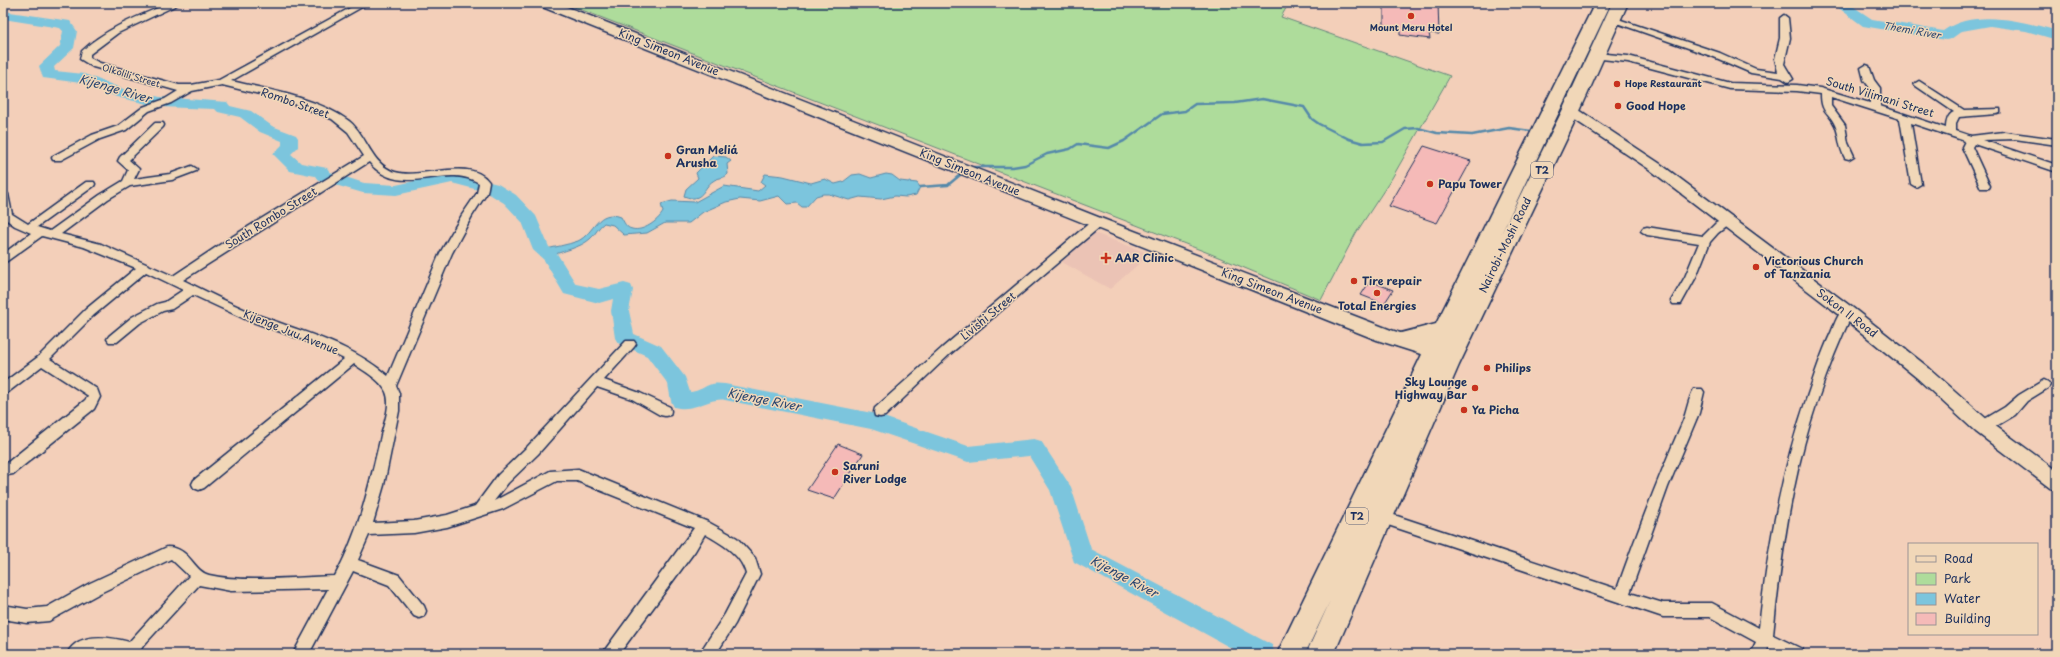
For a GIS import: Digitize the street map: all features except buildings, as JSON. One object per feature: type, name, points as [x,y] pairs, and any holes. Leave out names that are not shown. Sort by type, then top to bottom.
[{"type":"highway","name":"Nairobi-Moshi Road","points":[[1434,372],[1571,111],[1596,56],[1608,8]]},
{"type":"highway","name":"Nairobi-Moshi Road","points":[[1434,372],[1445,330],[1457,301],[1474,270],[1578,52],[1608,8]]},
{"type":"highway","points":[[1434,372],[1418,361],[1402,342],[1445,330]]},
{"type":"highway","name":"T2","points":[[1320,654],[1382,517],[1434,372]]},
{"type":"highway","name":"T2","points":[[1291,654],[1434,372]]},
{"type":"main road","name":"King Simeon Avenue","points":[[545,3],[1402,342],[1434,372]]},
{"type":"street","name":"Olkolili Street","points":[[177,3],[114,32],[96,43],[86,53],[85,59],[90,63],[117,70],[155,85],[186,91],[222,82],[365,3]]},
{"type":"street","points":[[1608,8],[1754,71],[1785,76],[1804,88]]},
{"type":"street","points":[[1784,18],[1785,36],[1779,50],[1779,58],[1782,72],[1785,76]]},
{"type":"street","name":"South Vilimani Street","points":[[1596,56],[1628,59],[1730,86],[1804,88],[1826,93],[1875,107],[1951,132],[2057,169]]},
{"type":"street","points":[[1866,68],[1869,80],[1875,88],[1875,107]]},
{"type":"street","name":"Rombo Street","points":[[222,82],[269,94],[321,111],[337,118],[346,124],[354,133],[376,164],[392,175],[402,176],[462,173],[479,178],[483,188],[446,253],[390,385]]},
{"type":"street","points":[[1919,84],[1962,113]]},
{"type":"street","points":[[57,158],[87,140],[122,128],[133,121],[146,109],[168,102],[186,91]]},
{"type":"street","points":[[1826,93],[1826,106],[1840,125],[1843,143],[1849,156]]},
{"type":"street","name":"Sokon II Road","points":[[1571,111],[1654,166],[1847,312],[1923,373],[1983,427],[2057,482]]},
{"type":"street","points":[[1951,132],[1953,118],[1962,113],[1997,111]]},
{"type":"street","points":[[1905,117],[1916,184]]},
{"type":"street","points":[[127,183],[134,169],[123,161],[159,126]]},
{"type":"street","points":[[1985,186],[1967,147],[1972,139],[2009,135],[2057,142]]},
{"type":"street","name":"South Rombo Street","points":[[175,280],[234,241],[370,157]]},
{"type":"street","points":[[41,231],[127,183],[172,176],[192,169]]},
{"type":"street","points":[[3,260],[41,231],[90,184]]},
{"type":"street","name":"Kijenge Juu Avenue","points":[[3,194],[5,209],[9,217],[41,231],[84,242],[175,280],[251,317],[335,348],[369,368],[390,385]]},
{"type":"street","points":[[1677,301],[1687,283],[1699,251],[1705,240],[1710,233],[1727,222]]},
{"type":"street","name":"Livishi Street","points":[[880,412],[946,351],[1098,223]]},
{"type":"street","points":[[1647,231],[1705,240]]},
{"type":"street","points":[[3,390],[9,379],[42,360],[90,312],[144,267]]},
{"type":"street","points":[[113,340],[136,320],[161,307],[168,306],[193,289]]},
{"type":"street","points":[[1758,654],[1765,639],[1772,568],[1787,487],[1800,439],[1830,348],[1847,312]]},
{"type":"street","points":[[480,510],[500,483],[533,450],[554,425],[596,382],[630,344]]},
{"type":"street","points":[[199,484],[353,358]]},
{"type":"street","points":[[8,470],[89,405],[94,398],[93,392],[42,360]]},
{"type":"street","points":[[596,382],[636,396],[665,411]]},
{"type":"street","points":[[301,654],[349,563],[364,529],[380,472],[393,410],[393,393],[390,385]]},
{"type":"street","points":[[1983,427],[2010,411],[2023,398],[2044,386]]},
{"type":"street","points":[[1621,597],[1661,487],[1693,413],[1698,392]]},
{"type":"street","points":[[364,529],[414,527],[447,521],[498,505],[519,496],[556,475],[578,474],[703,526],[732,542],[750,562],[753,568],[753,574],[734,612],[707,654]]},
{"type":"street","points":[[1382,517],[1663,610],[1712,610],[1765,639],[1797,654]]},
{"type":"street","points":[[610,654],[690,547],[703,526]]},
{"type":"street","points":[[3,612],[27,616],[49,614],[95,588],[167,553],[174,553],[178,556],[203,580],[231,585],[338,582]]},
{"type":"street","points":[[349,563],[394,580],[419,611]]},
{"type":"street","points":[[75,654],[94,643],[104,643],[132,652],[138,641],[198,576]]},
{"type":"shaded area","name":"AAR Clinic","points":[[1094,233],[1150,254],[1110,289],[1062,262]]},
{"type":"green space","points":[[564,3],[1289,3],[1281,17],[1450,76],[1392,178],[1356,233],[1321,300],[1211,254]]},
{"type":"water","points":[[713,156],[726,157],[731,161],[727,164],[728,174],[725,177],[713,181],[702,194],[695,198],[684,196],[686,189],[698,178],[696,173]]},
{"type":"water","points":[[765,174],[783,176],[811,183],[825,179],[835,184],[843,182],[852,175],[860,174],[871,178],[886,174],[892,175],[900,181],[917,183],[920,187],[916,195],[906,197],[895,196],[881,199],[860,197],[849,200],[829,194],[823,194],[816,196],[806,207],[802,207],[797,203],[787,204],[779,196],[760,201],[740,199],[726,202],[703,212],[689,223],[665,223],[647,233],[624,235],[613,225],[604,223],[590,239],[576,247],[550,256],[542,250],[578,241],[589,233],[601,219],[607,216],[613,215],[621,217],[628,227],[636,230],[650,225],[661,215],[663,212],[661,204],[672,201],[695,202],[724,186],[758,191],[765,185],[761,182]]},
{"type":"waterway","name":"Themi River","points":[[1839,3],[1868,23],[1946,36],[1958,27],[1990,22],[2028,27],[2057,36]]},
{"type":"waterway","name":"Kijenge River","points":[[3,15],[65,24],[70,31],[67,48],[46,66],[48,75],[84,79],[122,94],[160,102],[222,105],[223,109],[245,114],[266,129],[290,138],[290,147],[281,154],[296,167],[321,172],[324,176],[363,188],[396,190],[452,178],[492,188],[510,199],[530,220],[542,250],[550,256],[570,289],[599,296],[624,290],[620,311],[625,338],[654,351],[678,382],[681,401],[702,398],[713,390],[725,392],[872,421],[968,454],[1034,447],[1060,487],[1082,555],[1263,653]]},
{"type":"waterway","points":[[968,167],[1013,167],[1025,165],[1047,154],[1070,149],[1078,144],[1109,148],[1124,141],[1162,114],[1185,111],[1195,104],[1235,103],[1262,99],[1304,107],[1312,119],[1319,124],[1349,139],[1363,143],[1383,142],[1405,129],[1418,128],[1437,133],[1472,135],[1509,128],[1531,131]]},
{"type":"waterway","points":[[920,187],[948,185],[960,175]]},
{"type":"place","name":"Mount Meru Hotel","points":[[1411,16]]},
{"type":"place","name":"Hope Restaurant","points":[[1617,84]]},
{"type":"place","name":"Good Hope","points":[[1618,106]]},
{"type":"place","name":"Gran Meliá Arusha","points":[[668,156]]},
{"type":"place","name":"Papu Tower","points":[[1430,184]]},
{"type":"place","name":"AAR Clinic","points":[[1106,258]]},
{"type":"place","name":"Victorious Church of Tanzania","points":[[1756,267]]},
{"type":"place","name":"Tire repair","points":[[1354,281]]},
{"type":"place","name":"Total Energies","points":[[1377,293]]},
{"type":"place","name":"Philips","points":[[1487,368]]},
{"type":"place","name":"Sky Lounge Highway Bar","points":[[1475,388]]},
{"type":"place","name":"Ya Picha","points":[[1464,410]]},
{"type":"place","name":"Saruni River Lodge","points":[[835,472]]}]
